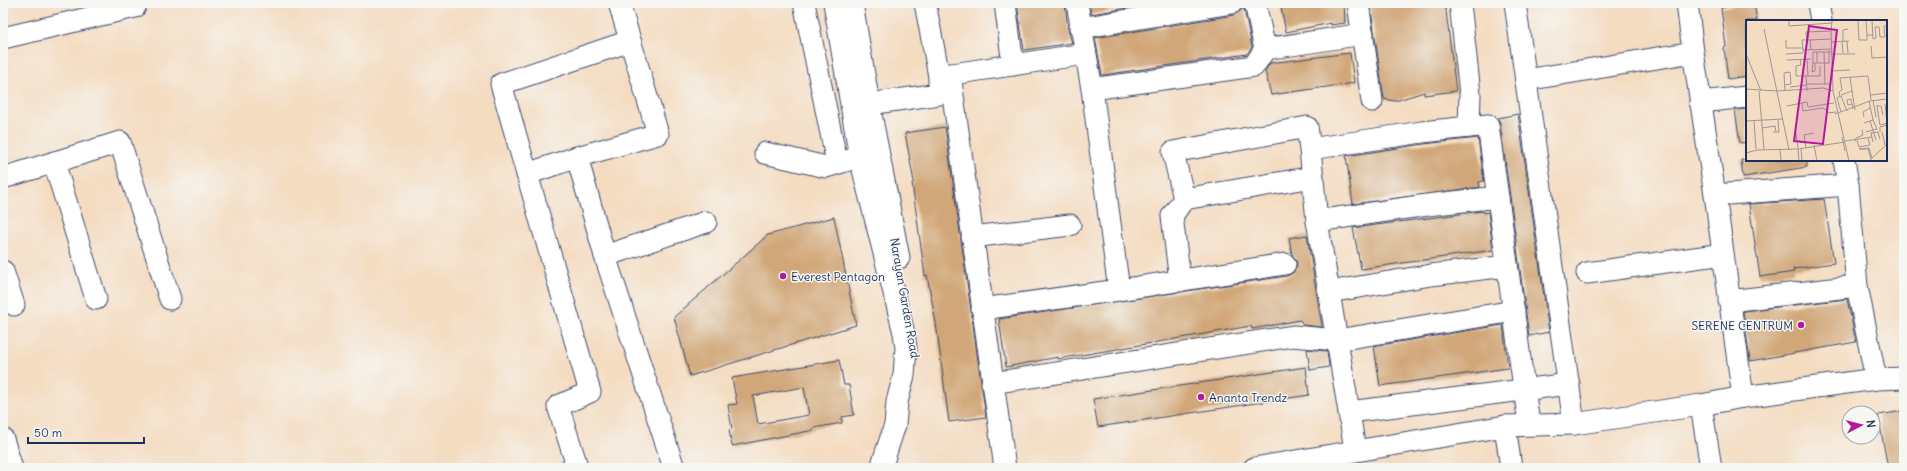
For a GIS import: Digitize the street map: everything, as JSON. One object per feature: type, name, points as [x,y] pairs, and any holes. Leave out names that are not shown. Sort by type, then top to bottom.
[{"type":"street","points":[[527,174],[576,157],[658,134],[619,3]]},
{"type":"street","points":[[804,3],[837,163]]},
{"type":"street","name":"Narayan Garden Road","points":[[834,3],[860,103],[917,354],[915,390],[911,404],[895,425]]},
{"type":"street","name":"Narayan Garden Road","points":[[852,3],[860,103],[860,158],[904,333],[906,348],[904,375],[897,402],[895,425]]},
{"type":"street","points":[[925,3],[944,75],[972,237],[1005,468]]},
{"type":"street","points":[[1005,3],[1013,65]]},
{"type":"street","points":[[1077,3],[1080,28],[1092,89],[1119,290]]},
{"type":"street","points":[[1080,28],[1232,3]]},
{"type":"street","points":[[1092,89],[1254,66],[1265,49],[1255,3]]},
{"type":"street","points":[[1358,3],[1372,101]]},
{"type":"street","points":[[1460,3],[1470,94],[1469,127]]},
{"type":"street","points":[[1515,3],[1571,401]]},
{"type":"street","points":[[1687,3],[1692,52],[1715,195],[1743,397]]},
{"type":"street","points":[[1818,3],[1821,20]]},
{"type":"street","points":[[3,38],[135,6]]},
{"type":"street","points":[[1265,49],[1363,34]]},
{"type":"street","points":[[571,468],[577,466],[558,406],[590,392],[501,84],[630,41]]},
{"type":"street","points":[[1526,80],[1692,52]]},
{"type":"street","points":[[944,75],[1085,54]]},
{"type":"street","points":[[860,103],[939,94],[944,75]]},
{"type":"street","points":[[1700,102],[1746,97]]},
{"type":"street","points":[[1310,149],[1488,125],[1526,404]]},
{"type":"street","points":[[1184,200],[1173,152],[1307,127],[1317,221],[1351,427]]},
{"type":"street","points":[[3,178],[120,142],[170,299]]},
{"type":"street","points":[[766,153],[826,167],[860,158]]},
{"type":"street","points":[[576,157],[605,256],[674,468]]},
{"type":"street","points":[[1844,161],[1848,185],[1857,286],[1876,379]]},
{"type":"street","points":[[54,162],[96,299]]},
{"type":"street","points":[[1180,281],[1172,216],[1184,200],[1313,177]]},
{"type":"street","points":[[1715,195],[1848,185]]},
{"type":"street","points":[[1317,221],[1428,205],[1498,197]]},
{"type":"street","points":[[605,256],[706,222]]},
{"type":"street","points":[[972,237],[1070,224]]},
{"type":"street","points":[[1586,273],[1723,254]]},
{"type":"street","points":[[982,309],[1180,281],[1285,264]]},
{"type":"street","points":[[1329,292],[1431,274],[1508,266]]},
{"type":"street","points":[[3,272],[14,306]]},
{"type":"street","points":[[1729,301],[1857,286]]},
{"type":"street","points":[[992,383],[1293,336],[1337,340],[1514,311]]},
{"type":"street","points":[[1254,468],[1351,427],[1526,404],[1571,401],[1701,405],[1743,397],[1876,379],[1904,378]]},
{"type":"street","points":[[1351,427],[1505,426],[1526,404],[1571,401]]},
{"type":"street","points":[[1701,405],[1711,468]]},
{"type":"street","points":[[881,468],[895,425]]},
{"type":"street","points":[[1505,426],[1511,468]]},
{"type":"street","points":[[3,439],[12,468]]},
{"type":"building","points":[[1017,3],[1065,3],[1068,30],[1072,43],[1024,50]]},
{"type":"building","points":[[1089,3],[1158,3],[1091,14]]},
{"type":"building","points":[[1280,3],[1344,3],[1345,23],[1331,25],[1331,23],[1286,32]]},
{"type":"building","points":[[1370,3],[1445,3],[1456,91],[1424,95],[1424,92],[1395,101],[1384,99]]},
{"type":"building","points":[[1754,3],[1757,20],[1746,20],[1746,76],[1728,79],[1721,8]]},
{"type":"building","points":[[1244,9],[1252,47],[1247,54],[1102,75],[1095,38],[1234,15]]},
{"type":"building","points":[[1350,53],[1354,83],[1271,95],[1265,71],[1270,63]]},
{"type":"building","points":[[1746,109],[1746,142],[1740,143],[1735,110]]},
{"type":"building","points":[[1518,114],[1549,332],[1529,336],[1500,123],[1498,118]]},
{"type":"building","points":[[945,127],[986,417],[949,422],[936,323],[927,275],[925,276],[912,183],[914,182],[905,133]]},
{"type":"building","points":[[1478,138],[1484,181],[1479,182],[1480,187],[1353,204],[1346,156],[1424,144]]},
{"type":"building","points":[[1741,160],[1807,161],[1807,167],[1743,177]]},
{"type":"building","points":[[1824,199],[1834,263],[1793,269],[1794,272],[1760,277],[1749,204]]},
{"type":"building","points":[[1483,211],[1484,213],[1488,212],[1493,250],[1361,269],[1353,228]]},
{"type":"building","name":"Everest Pentagon","points":[[834,217],[856,325],[690,376],[674,317],[768,235]]},
{"type":"building","points":[[1307,235],[1322,327],[1303,325],[1300,320],[1252,329],[1251,326],[1058,359],[1058,357],[1006,367],[999,319],[1287,276],[1293,273],[1297,263],[1292,254],[1289,238]]},
{"type":"building","name":"SERENE CENTRUM","points":[[1847,299],[1856,342],[1750,361],[1743,311]]},
{"type":"building","points":[[1503,325],[1508,368],[1380,386],[1374,346]]},
{"type":"building","points":[[1307,349],[1327,351],[1329,367],[1310,370]]},
{"type":"building","points":[[839,360],[844,385],[849,385],[854,415],[842,417],[842,423],[732,446],[729,430],[732,429],[728,405],[737,404],[732,378]],"holes":[[[804,387],[809,415],[758,424],[753,396]]]},
{"type":"building","name":"Ananta Trendz","points":[[1306,367],[1309,395],[1098,427],[1093,399]]},
{"type":"building","points":[[1904,411],[1904,468],[1888,468],[1881,431],[1881,415]]},
{"type":"place","name":"Everest Pentagon","points":[[783,276]]},
{"type":"place","name":"SERENE CENTRUM","points":[[1801,325]]},
{"type":"place","name":"Ananta Trendz","points":[[1201,397]]}]
